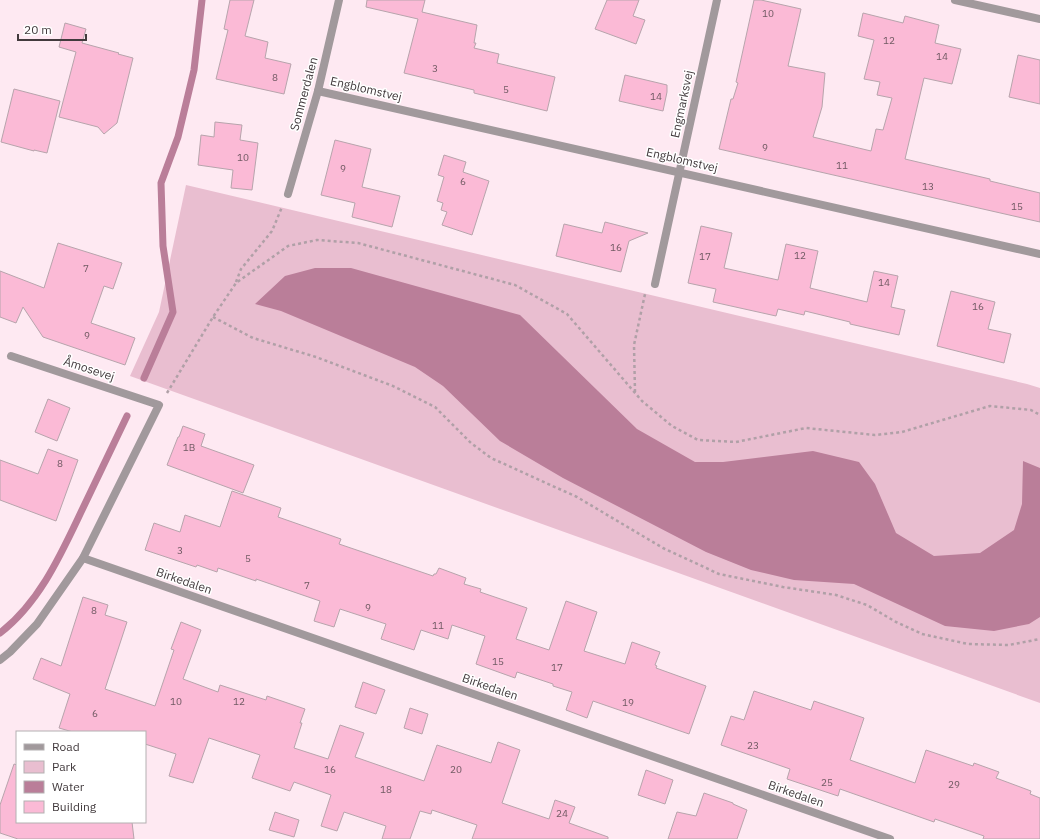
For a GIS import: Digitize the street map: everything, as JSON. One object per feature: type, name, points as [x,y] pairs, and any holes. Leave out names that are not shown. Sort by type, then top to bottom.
[{"type":"street","name":"Sommerdalen","points":[[288,194],[318,91],[339,0]]},
{"type":"street","name":"Engmarksvej","points":[[655,284],[717,0]]},
{"type":"street","points":[[955,0],[1040,19]]},
{"type":"street","name":"Engblomstvej","points":[[318,91],[1040,254]]},
{"type":"street","name":"Åmosevej","points":[[11,356],[159,405]]},
{"type":"street","points":[[0,660],[10,652],[37,624],[82,558],[159,405]]},
{"type":"street","name":"Birkedalen","points":[[82,558],[890,839]]},
{"type":"path","points":[[159,405],[213,317],[236,283],[241,269],[272,231],[288,194]]},
{"type":"path","points":[[236,283],[288,246],[317,240],[358,243],[515,285],[568,314],[642,401],[672,426],[698,440],[736,442],[806,428],[875,435],[902,432],[990,406],[1031,410],[1040,416]]},
{"type":"path","points":[[635,392],[634,345],[647,286],[655,284]]},
{"type":"path","points":[[213,317],[253,338],[316,357],[392,386],[435,407],[471,443],[491,458],[577,497],[663,548],[719,574],[783,587],[836,595],[868,605],[896,622],[922,634],[968,644],[1009,645],[1040,639]]},
{"type":"green space","points":[[186,185],[1040,388],[1040,703],[130,376],[159,312]]},
{"type":"water","points":[[315,268],[351,268],[520,315],[637,429],[695,462],[723,462],[813,451],[859,462],[875,484],[896,533],[934,556],[980,553],[1014,530],[1022,504],[1023,461],[1040,468],[1040,617],[1029,624],[994,631],[945,626],[854,584],[794,580],[751,570],[706,552],[563,478],[500,441],[443,386],[415,367],[281,311],[255,304],[285,276]]},
{"type":"building","points":[[230,0],[254,0],[245,36],[268,42],[265,58],[291,64],[284,94],[216,79],[228,30],[224,29]]},
{"type":"building","points":[[367,0],[425,0],[422,12],[477,25],[474,43],[476,43],[474,48],[499,54],[497,63],[555,77],[547,111],[474,93],[474,90],[404,73],[418,19],[366,7]]},
{"type":"building","points":[[607,0],[639,0],[633,16],[645,20],[636,44],[595,29]]},
{"type":"building","points":[[754,0],[761,0],[801,9],[788,66],[825,73],[822,107],[813,137],[871,151],[876,129],[883,130],[892,98],[877,95],[880,82],[864,79],[874,40],[858,36],[863,13],[903,23],[905,16],[939,25],[935,43],[961,49],[952,84],[924,78],[905,159],[990,179],[990,181],[1040,193],[1040,222],[719,149],[731,99],[733,99],[738,83],[736,82]]},
{"type":"building","points":[[65,23],[86,29],[82,43],[133,58],[117,123],[104,134],[98,127],[59,117],[76,52],[59,47]]},
{"type":"building","points":[[1018,55],[1040,60],[1040,104],[1009,97]]},
{"type":"building","points":[[625,75],[667,85],[663,111],[619,101]]},
{"type":"building","points":[[14,89],[60,101],[47,153],[1,142]]},
{"type":"building","points":[[215,122],[242,125],[240,140],[258,143],[252,190],[231,188],[233,170],[198,165],[201,135],[214,137]]},
{"type":"building","points":[[335,140],[371,149],[362,187],[400,196],[392,227],[352,217],[355,203],[321,195]]},
{"type":"building","points":[[444,155],[466,162],[463,172],[489,181],[472,235],[442,225],[447,212],[441,210],[443,203],[437,201],[444,177],[438,175]]},
{"type":"building","points":[[605,222],[648,233],[629,241],[621,272],[556,256],[564,224],[602,233]]},
{"type":"building","points":[[701,226],[732,233],[724,268],[778,280],[786,244],[818,251],[810,288],[867,302],[874,271],[898,276],[891,307],[905,310],[899,335],[850,324],[850,322],[805,311],[804,315],[778,309],[776,316],[713,302],[716,289],[688,283]]},
{"type":"building","points":[[58,243],[122,263],[113,289],[104,286],[91,323],[135,338],[125,365],[43,337],[23,307],[16,323],[0,317],[0,271],[44,288]]},
{"type":"building","points":[[951,291],[995,302],[988,329],[1011,334],[1004,363],[937,346]]},
{"type":"building","points":[[48,399],[70,408],[57,441],[35,432]]},
{"type":"building","points":[[183,426],[205,434],[201,446],[254,465],[243,493],[167,465]]},
{"type":"building","points":[[48,449],[78,460],[56,521],[0,500],[0,460],[38,474]]},
{"type":"building","points":[[232,491],[281,508],[278,517],[341,539],[339,544],[433,576],[439,568],[466,578],[464,584],[481,589],[480,592],[527,608],[516,639],[549,650],[566,601],[597,612],[584,651],[625,664],[632,642],[660,652],[655,665],[657,666],[656,668],[706,686],[689,734],[593,701],[587,718],[566,710],[572,692],[517,672],[515,678],[476,664],[485,636],[452,625],[448,639],[421,630],[414,650],[381,639],[386,624],[340,609],[334,627],[314,621],[320,601],[256,579],[256,581],[218,568],[217,572],[197,565],[196,567],[145,550],[154,523],[180,532],[185,515],[220,527]]},
{"type":"building","points":[[83,597],[108,605],[105,615],[127,622],[105,689],[155,706],[174,650],[171,649],[181,622],[201,630],[183,679],[218,692],[220,685],[266,700],[267,696],[305,709],[294,748],[328,759],[340,725],[364,733],[355,757],[424,781],[437,745],[491,763],[498,742],[520,750],[502,803],[549,819],[555,800],[575,807],[569,823],[608,837],[608,839],[472,839],[477,825],[432,810],[431,814],[420,811],[410,839],[382,839],[386,826],[344,812],[337,831],[321,826],[331,795],[294,782],[290,791],[252,778],[260,755],[209,738],[193,783],[169,776],[176,754],[146,744],[146,731],[70,731],[59,728],[70,694],[33,679],[41,658],[61,666]]},
{"type":"building","points":[[363,682],[385,690],[376,714],[355,707]]},
{"type":"building","points":[[754,691],[811,710],[814,701],[864,718],[850,760],[915,783],[926,750],[973,766],[974,763],[999,772],[996,778],[1031,791],[1030,794],[1040,798],[1040,839],[983,839],[984,836],[935,819],[934,822],[840,789],[838,796],[787,779],[790,769],[721,745],[731,716],[744,720]]},
{"type":"building","points":[[410,708],[428,714],[422,734],[404,728]]},
{"type":"building","points":[[14,764],[16,765],[16,823],[132,823],[134,839],[18,839],[0,833],[0,805]]},
{"type":"building","points":[[646,770],[673,780],[665,804],[638,795]]},
{"type":"building","points":[[704,793],[733,803],[747,810],[737,839],[668,839],[677,812],[696,816]]},
{"type":"building","points":[[275,812],[299,820],[294,837],[269,830]]},
{"type":"waterway","points":[[144,378],[173,312],[163,246],[161,183],[178,137],[194,70],[202,0]]},
{"type":"waterway","points":[[0,633],[27,607],[48,576],[66,543],[127,416]]}]
